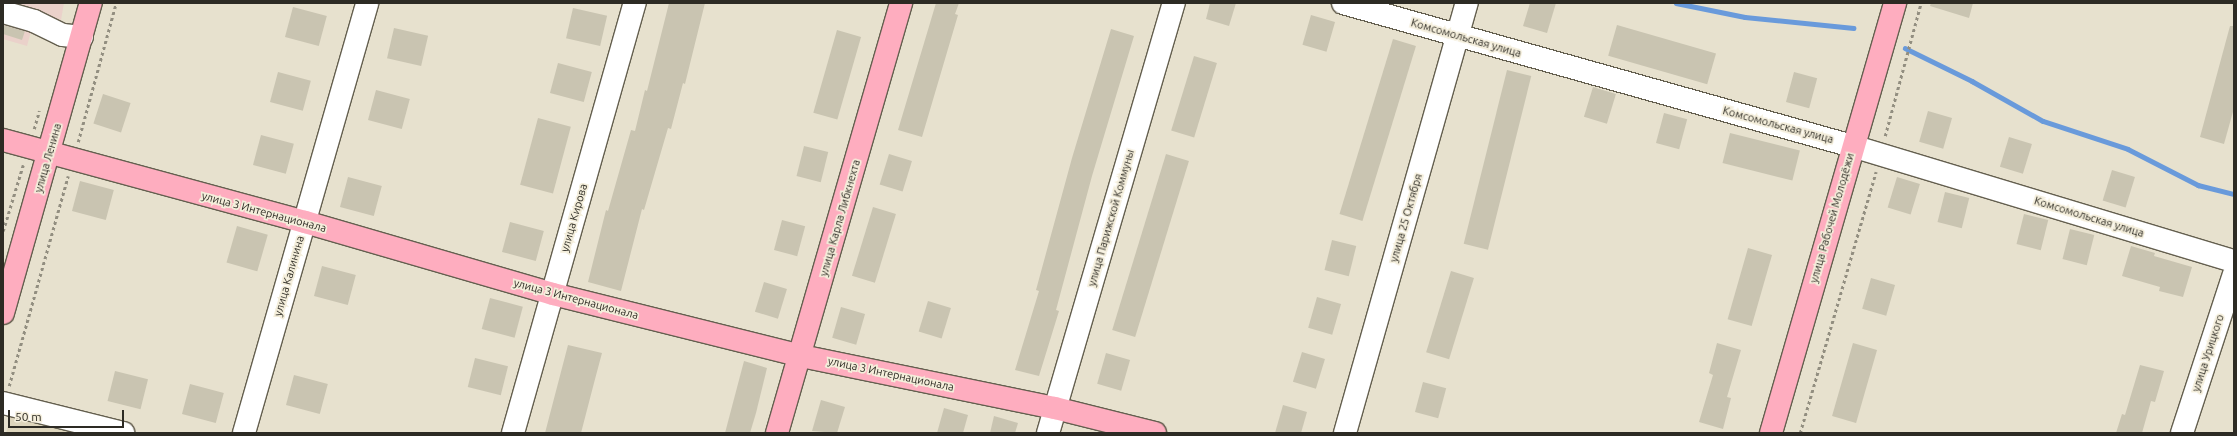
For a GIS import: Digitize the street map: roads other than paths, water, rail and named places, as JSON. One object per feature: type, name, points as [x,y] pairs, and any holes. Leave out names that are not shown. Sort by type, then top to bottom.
[{"type":"main road","name":"улица Ленина","points":[[3,313],[91,3]]},
{"type":"main road","name":"улица Карла Либкнехта","points":[[777,433],[801,356],[901,3]]},
{"type":"main road","name":"улица Рабочей Молодёжи","points":[[1771,433],[1852,146],[1895,3]]},
{"type":"main road","name":"улица 3 Интернационала","points":[[3,140],[305,222],[553,294],[801,356],[1054,408],[1156,433]]},
{"type":"street","name":"улица Калинина","points":[[244,433],[367,3]]},
{"type":"street","name":"улица Кирова","points":[[513,433],[635,3]]},
{"type":"street","name":"улица Парижской Коммуны","points":[[1048,433],[1054,408],[1174,3]]},
{"type":"street","name":"Комсомольская улица","points":[[1343,3],[1881,154],[2234,261]]},
{"type":"street","name":"улица 25 Октября","points":[[1345,433],[1467,3]]},
{"type":"street","points":[[3,12],[34,21],[64,35],[82,37]]},
{"type":"street","name":"улица Урицкого","points":[[2182,433],[2234,274]]},
{"type":"street","points":[[3,403],[76,427],[123,433]]},
{"type":"waterway","points":[[1676,3],[1745,17],[1853,28]]},
{"type":"waterway","points":[[1905,48],[1972,81],[2043,121],[2128,149],[2198,185],[2234,194]]}]
